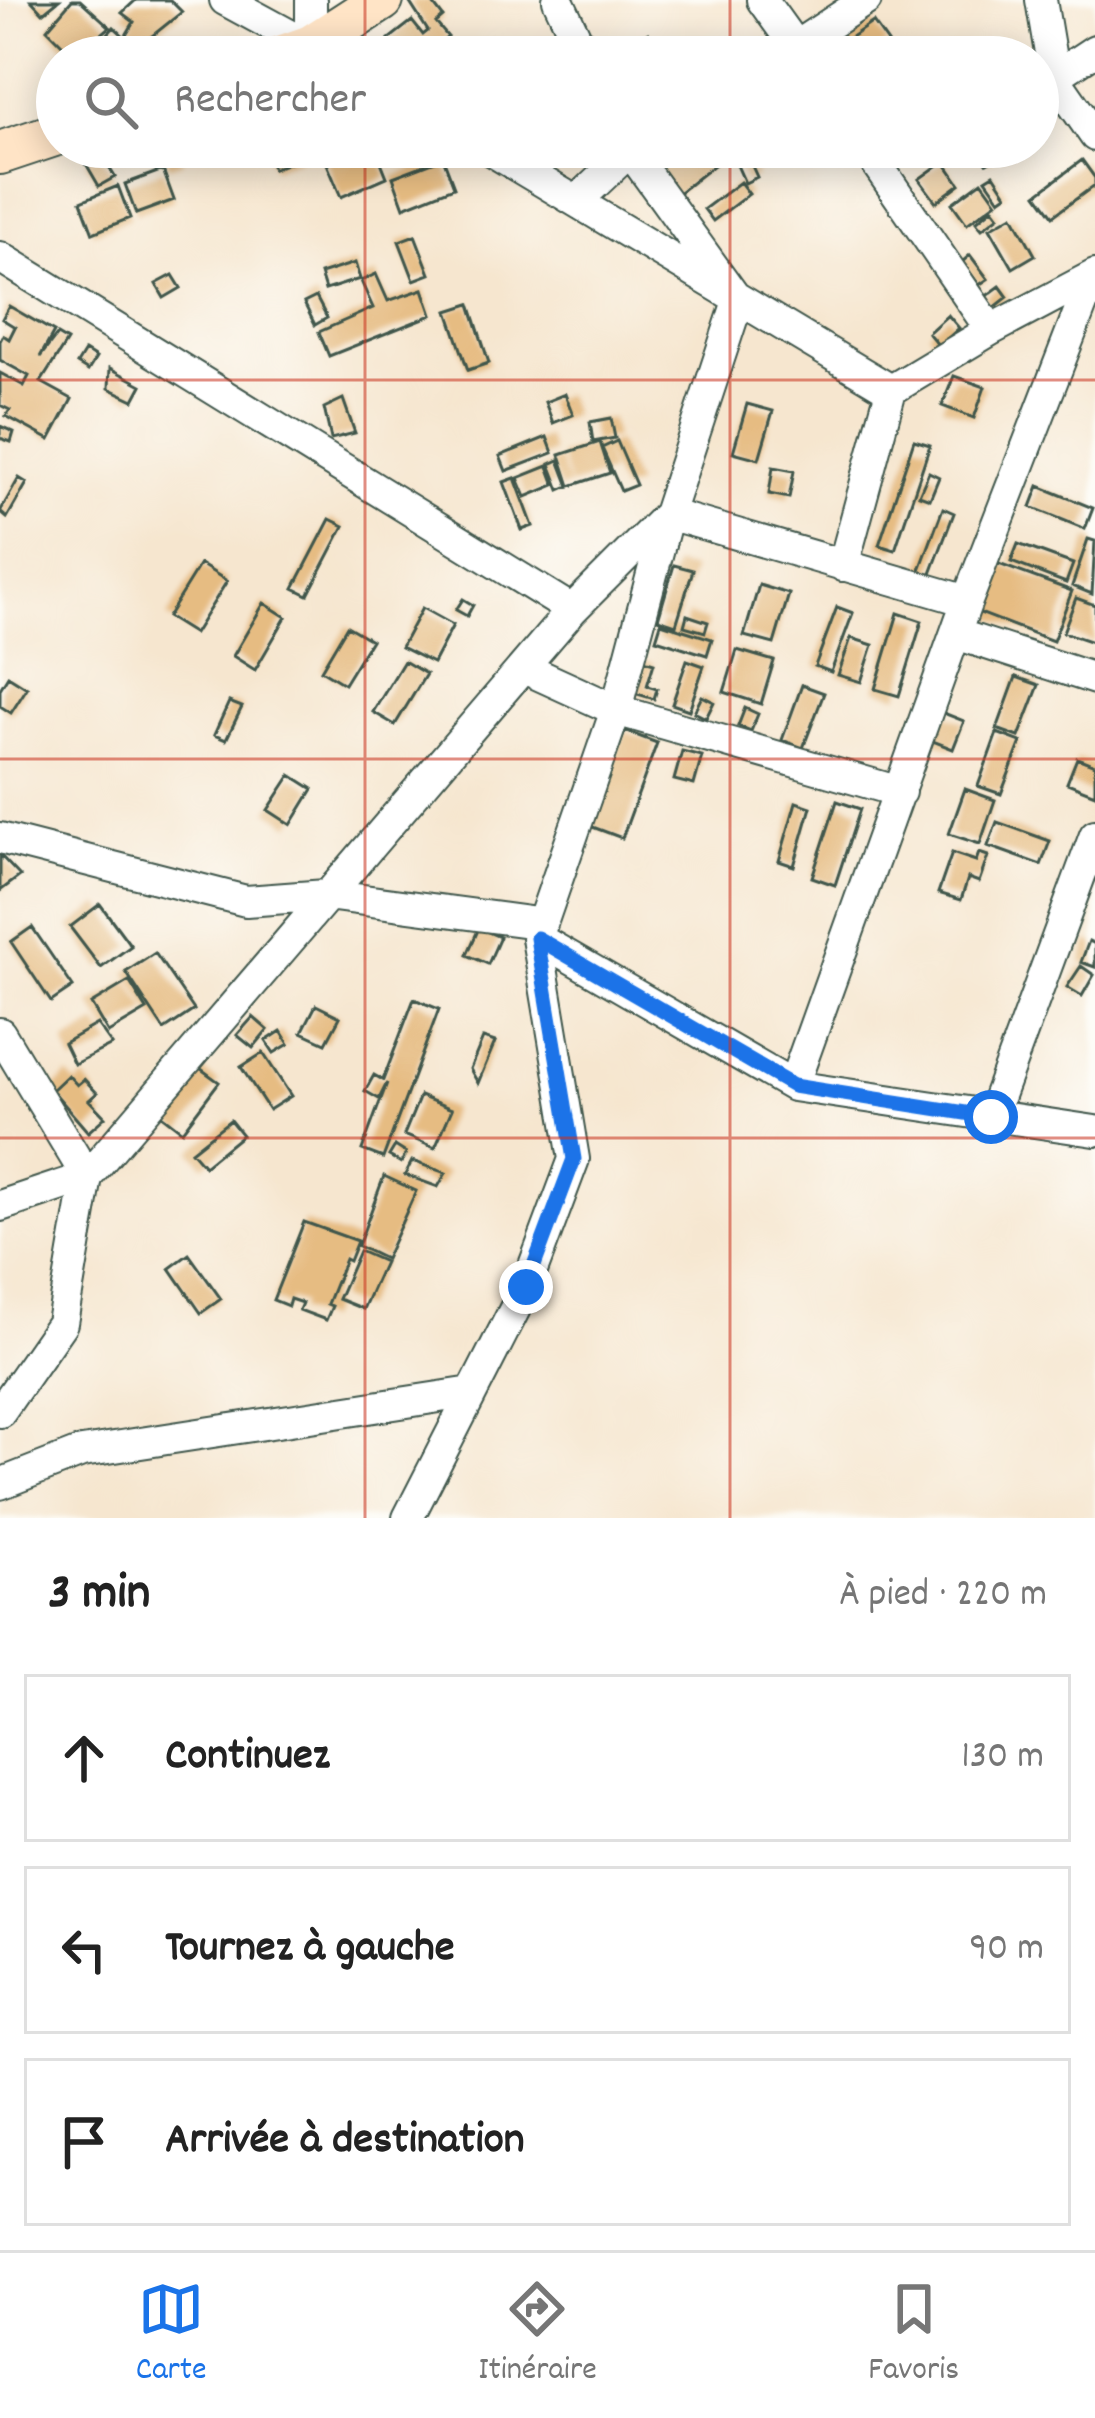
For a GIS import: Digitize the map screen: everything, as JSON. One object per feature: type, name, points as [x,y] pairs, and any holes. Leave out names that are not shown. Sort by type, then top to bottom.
[{"type":"street","points":[[225,0],[281,36]]},
{"type":"street","points":[[308,36],[311,0]]},
{"type":"street","points":[[331,36],[382,0]]},
{"type":"street","points":[[557,0],[575,36]]},
{"type":"street","points":[[763,0],[782,36]]},
{"type":"street","points":[[817,36],[866,0]]},
{"type":"street","points":[[1041,0],[1047,36]]},
{"type":"street","points":[[1059,74],[1095,50]]},
{"type":"street","points":[[1059,84],[1095,136]]},
{"type":"street","points":[[0,152],[36,141]]},
{"type":"street","points":[[522,168],[891,390]]},
{"type":"street","points":[[578,200],[610,168]]},
{"type":"street","points":[[644,168],[738,301]]},
{"type":"street","points":[[880,168],[992,330]]},
{"type":"street","points":[[0,257],[572,610]]},
{"type":"street","points":[[843,566],[891,390],[1094,275]]},
{"type":"street","points":[[793,1086],[967,601],[1094,275]]},
{"type":"street","points":[[537,938],[616,710],[668,514],[738,301]]},
{"type":"street","points":[[0,1412],[62,1323],[87,1177],[572,610],[668,514]]},
{"type":"street","points":[[668,514],[967,601]]},
{"type":"street","points":[[956,634],[1095,679]]},
{"type":"street","points":[[524,668],[616,710],[900,792]]},
{"type":"street","points":[[991,1117],[1095,835]]},
{"type":"street","points":[[0,838],[246,901],[326,895],[537,923],[574,1159],[526,1287],[408,1518]]},
{"type":"street","points":[[537,938],[793,1086],[1095,1131]]},
{"type":"street","points":[[0,1034],[87,1177]]},
{"type":"street","points":[[0,1206],[87,1177]]},
{"type":"street","points":[[0,1484],[82,1452],[472,1392]]},
{"type":"building","points":[[31,0],[59,0],[43,13]]},
{"type":"building","points":[[72,0],[80,0],[110,27],[100,36],[54,36],[47,29]]},
{"type":"building","points":[[136,0],[170,0],[182,12],[152,36],[126,36],[134,22],[122,13]]},
{"type":"building","points":[[430,0],[443,17],[436,23],[447,36],[393,36],[412,21],[423,35],[428,31],[410,3]]},
{"type":"building","points":[[873,22],[883,36],[853,36]]},
{"type":"building","points":[[1082,160],[1095,185],[1053,216],[1037,194]]},
{"type":"building","points":[[88,168],[109,168],[115,177],[99,186]]},
{"type":"building","points":[[329,168],[383,168],[387,177],[341,197]]},
{"type":"building","points":[[417,168],[447,168],[454,187],[404,207],[393,177]]},
{"type":"building","points":[[659,168],[710,168],[676,195]]},
{"type":"building","points":[[738,168],[753,168],[757,177],[745,183]]},
{"type":"building","points":[[934,168],[949,168],[960,184],[936,202],[919,179]]},
{"type":"building","points":[[163,170],[174,200],[136,214],[125,184]]},
{"type":"building","points":[[994,174],[1007,194],[1000,199],[986,179]]},
{"type":"building","points":[[982,181],[997,202],[967,224],[952,203]]},
{"type":"building","points":[[740,182],[749,194],[713,221],[704,209]]},
{"type":"building","points":[[118,186],[130,218],[93,233],[81,201]]},
{"type":"building","points":[[993,208],[999,216],[982,229],[976,222]]},
{"type":"building","points":[[1013,215],[1035,255],[1013,268],[990,228]]},
{"type":"building","points":[[415,235],[430,274],[414,280],[399,241]]},
{"type":"building","points":[[970,255],[988,279],[979,285],[962,262]]},
{"type":"building","points":[[355,263],[360,279],[325,290],[320,274]]},
{"type":"building","points":[[376,274],[388,301],[423,289],[432,315],[329,356],[319,332],[373,308],[361,281]]},
{"type":"building","points":[[173,275],[181,288],[164,298],[156,284]]},
{"type":"building","points":[[1000,286],[1008,297],[994,308],[985,297]]},
{"type":"building","points":[[316,297],[327,318],[315,325],[304,303]]},
{"type":"building","points":[[470,304],[489,363],[468,370],[448,311]]},
{"type":"building","points":[[9,306],[54,332],[40,357],[57,335],[67,341],[41,382],[72,399],[50,440],[6,416],[10,410],[0,405],[0,373],[24,386],[29,376],[0,360],[0,341],[3,335],[9,339],[15,327],[2,319]]},
{"type":"building","points":[[948,315],[959,328],[939,346],[928,333]]},
{"type":"building","points":[[85,351],[96,358],[88,371],[77,364]]},
{"type":"building","points":[[110,368],[142,385],[134,400],[109,388]]},
{"type":"building","points":[[954,376],[985,387],[974,418],[942,406]]},
{"type":"building","points":[[565,394],[573,415],[553,423],[545,402]]},
{"type":"building","points":[[343,399],[355,433],[331,439],[324,408]]},
{"type":"building","points":[[747,404],[773,411],[759,459],[733,452]]},
{"type":"building","points":[[611,418],[615,438],[593,442],[590,422]]},
{"type":"building","points":[[0,426],[14,432],[11,442],[0,438]]},
{"type":"building","points":[[547,437],[553,453],[506,471],[500,456]]},
{"type":"building","points":[[914,440],[930,445],[895,550],[879,545]]},
{"type":"building","points":[[617,441],[636,485],[621,491],[602,448]]},
{"type":"building","points":[[600,442],[610,473],[570,486],[560,455]]},
{"type":"building","points":[[559,460],[569,486],[560,490],[550,464]]},
{"type":"building","points":[[548,466],[555,485],[526,497],[518,478]]},
{"type":"building","points":[[773,467],[794,471],[789,498],[769,494]]},
{"type":"building","points":[[929,472],[939,477],[930,499],[919,495]]},
{"type":"building","points":[[19,478],[27,483],[7,518],[0,512]]},
{"type":"building","points":[[515,478],[533,526],[522,530],[504,482]]},
{"type":"building","points":[[1039,486],[1093,508],[1085,529],[1031,507]]},
{"type":"building","points":[[943,508],[954,513],[929,579],[918,575]]},
{"type":"building","points":[[330,519],[344,526],[308,595],[294,588]]},
{"type":"building","points":[[1088,539],[1095,541],[1092,594],[1072,586]]},
{"type":"building","points":[[1018,544],[1073,564],[1066,583],[1011,562]]},
{"type":"building","points":[[996,563],[1072,591],[1053,641],[977,612]]},
{"type":"building","points":[[200,564],[227,581],[194,634],[167,617]]},
{"type":"building","points":[[674,565],[693,570],[676,625],[658,619]]},
{"type":"building","points":[[759,585],[789,594],[774,644],[744,636]]},
{"type":"building","points":[[1076,598],[1095,605],[1095,643],[1063,632]]},
{"type":"building","points":[[463,599],[473,605],[467,616],[456,610]]},
{"type":"building","points":[[264,603],[286,617],[255,670],[233,656]]},
{"type":"building","points":[[837,607],[853,613],[831,672],[815,666]]},
{"type":"building","points":[[422,608],[453,625],[433,663],[401,647]]},
{"type":"building","points":[[898,613],[922,621],[899,696],[875,689]]},
{"type":"building","points":[[687,615],[708,622],[705,632],[684,626]]},
{"type":"building","points":[[661,623],[712,639],[707,655],[656,639]]},
{"type":"building","points":[[347,626],[371,640],[344,684],[321,670]]},
{"type":"building","points":[[851,638],[873,645],[861,682],[838,675]]},
{"type":"building","points":[[737,650],[774,661],[761,704],[724,692]]},
{"type":"building","points":[[644,660],[654,663],[647,686],[657,689],[654,699],[634,693]]},
{"type":"building","points":[[687,660],[704,666],[689,710],[672,704]]},
{"type":"building","points":[[404,661],[426,674],[395,725],[373,712]]},
{"type":"building","points":[[8,676],[27,688],[11,713],[0,706],[0,689]]},
{"type":"building","points":[[1016,677],[1039,685],[1019,737],[997,729]]},
{"type":"building","points":[[802,685],[824,693],[803,748],[782,740]]},
{"type":"building","points":[[702,696],[714,702],[706,718],[694,712]]},
{"type":"building","points":[[229,702],[242,707],[226,740],[214,735]]},
{"type":"building","points":[[745,708],[758,714],[751,731],[738,726]]},
{"type":"building","points":[[941,712],[964,721],[953,749],[930,740]]},
{"type":"building","points":[[625,731],[657,743],[622,838],[590,826]]},
{"type":"building","points":[[997,733],[1021,742],[1001,794],[978,786]]},
{"type":"building","points":[[682,751],[702,756],[694,785],[674,780]]},
{"type":"building","points":[[1077,758],[1095,765],[1095,794],[1067,783]]},
{"type":"building","points":[[291,775],[313,789],[291,825],[268,810]]},
{"type":"building","points":[[965,789],[995,800],[980,844],[949,834]]},
{"type":"building","points":[[837,801],[860,809],[835,885],[812,877]]},
{"type":"building","points":[[796,802],[811,807],[794,866],[779,861]]},
{"type":"building","points":[[997,822],[1050,841],[1041,865],[988,846]]},
{"type":"building","points":[[952,853],[976,861],[979,853],[988,856],[979,882],[968,878],[961,900],[938,893]]},
{"type":"building","points":[[0,855],[20,876],[0,891]]},
{"type":"building","points":[[100,904],[131,946],[101,968],[70,927]]},
{"type":"building","points":[[32,927],[73,987],[51,1002],[11,942]]},
{"type":"building","points":[[479,928],[500,937],[488,964],[467,955]]},
{"type":"building","points":[[1089,941],[1095,944],[1095,967],[1081,962]]},
{"type":"building","points":[[155,953],[194,1010],[164,1030],[126,972]]},
{"type":"building","points":[[1081,966],[1094,975],[1082,996],[1067,987]]},
{"type":"building","points":[[129,981],[147,1010],[108,1033],[91,1004]]},
{"type":"building","points":[[414,999],[439,1009],[383,1158],[362,1150],[387,1083],[379,1099],[365,1091],[374,1075],[383,1080]]},
{"type":"building","points":[[316,1005],[340,1017],[326,1043],[302,1032]]},
{"type":"building","points":[[253,1017],[268,1030],[253,1048],[237,1035]]},
{"type":"building","points":[[97,1024],[112,1045],[74,1064],[64,1043]]},
{"type":"building","points":[[281,1031],[289,1044],[274,1053],[266,1041]]},
{"type":"building","points":[[483,1038],[495,1042],[478,1083],[470,1069]]},
{"type":"building","points":[[263,1053],[291,1096],[269,1110],[241,1067]]},
{"type":"building","points":[[197,1066],[219,1082],[182,1131],[160,1114]]},
{"type":"building","points":[[68,1075],[77,1085],[84,1079],[97,1093],[89,1100],[105,1117],[88,1132],[52,1090]]},
{"type":"building","points":[[420,1096],[452,1109],[435,1148],[404,1135]]},
{"type":"building","points":[[230,1120],[242,1135],[204,1166],[191,1151]]},
{"type":"building","points":[[395,1146],[406,1153],[401,1163],[389,1156]]},
{"type":"building","points":[[412,1161],[446,1173],[438,1187],[405,1175]]},
{"type":"building","points":[[384,1176],[416,1191],[385,1259],[358,1246]]},
{"type":"building","points":[[304,1222],[357,1241],[327,1304],[332,1306],[326,1320],[299,1310],[302,1303],[290,1299],[288,1306],[273,1300]]},
{"type":"building","points":[[359,1251],[384,1262],[363,1309],[338,1299]]},
{"type":"building","points":[[189,1254],[221,1299],[201,1313],[170,1268]]},
{"type":"route","points":[[526,1287],[574,1159],[537,938],[793,1086],[991,1117]]}]
